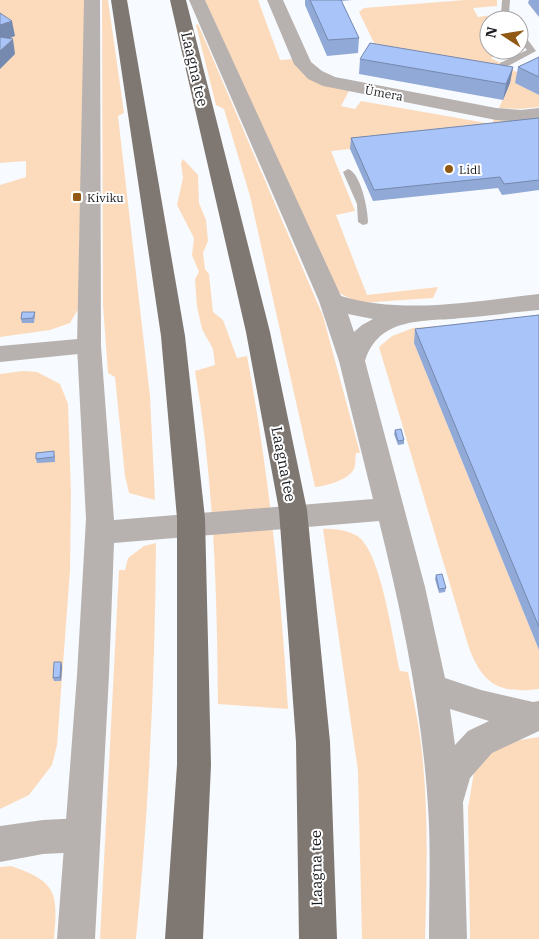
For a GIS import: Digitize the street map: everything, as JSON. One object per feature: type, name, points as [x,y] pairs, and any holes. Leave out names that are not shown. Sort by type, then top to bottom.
[{"type":"main road","points":[[119,0],[174,336],[191,518],[194,765],[184,939]]},
{"type":"main road","name":"Laagna tee","points":[[178,0],[258,332],[293,510],[313,742],[318,939]]},
{"type":"street","points":[[76,939],[93,675],[115,524],[90,346],[92,0]]},
{"type":"street","points":[[197,0],[331,301],[352,361],[410,587],[431,687],[446,805],[448,939]]},
{"type":"street","name":"Ümera","points":[[275,0],[303,64],[315,74],[330,82],[496,114],[521,116],[539,114]]},
{"type":"street","points":[[331,301],[348,308],[406,314],[539,302]]},
{"type":"street","points":[[352,361],[357,344],[370,330],[406,314]]},
{"type":"street","points":[[0,354],[90,346]]},
{"type":"street","points":[[115,524],[388,502]]},
{"type":"street","points":[[431,687],[484,707],[536,716]]},
{"type":"street","points":[[446,805],[455,770],[480,742],[536,716]]},
{"type":"street","points":[[0,844],[43,837],[82,835]]},
{"type":"lane","points":[[503,65],[513,60]]},
{"type":"lane","points":[[348,172],[362,204],[363,222]]},
{"type":"shaded area","points":[[0,0],[85,0],[80,306],[70,323],[50,330],[0,337],[0,185],[26,177],[26,161],[0,163]]},
{"type":"shaded area","points":[[102,0],[108,0],[124,113],[118,116],[150,396],[155,500],[129,493],[125,476],[115,377],[108,373],[103,305]]},
{"type":"shaded area","points":[[205,0],[258,0],[280,60],[294,59],[327,86],[349,91],[341,106],[355,109],[361,101],[492,124],[495,117],[539,129],[331,151],[355,211],[336,215],[367,295],[438,287],[433,298],[359,303],[341,294],[335,288]]},
{"type":"shaded area","points":[[465,0],[497,0],[497,6],[473,8],[479,17],[479,60],[495,60],[526,77],[516,83],[539,95],[539,107],[499,108],[510,83],[379,53],[359,12],[364,8]]},
{"type":"shaded area","points":[[198,24],[323,316],[360,453],[356,453],[355,467],[351,473],[331,484],[315,487],[250,196],[224,109],[216,105],[196,25]]},
{"type":"shaded area","points":[[183,159],[198,175],[199,203],[206,220],[208,241],[203,253],[205,269],[209,274],[213,312],[223,320],[237,358],[247,356],[268,488],[282,621],[288,709],[218,704],[217,620],[213,537],[206,454],[195,371],[215,365],[213,349],[202,329],[197,307],[195,279],[199,272],[192,255],[194,238],[177,205],[183,178],[181,163]]},
{"type":"shaded area","points":[[539,318],[414,343],[539,650],[539,689],[514,690],[503,688],[487,679],[474,661],[379,347],[392,336],[413,328]]},
{"type":"shaded area","points":[[23,371],[37,372],[60,384],[68,404],[71,493],[70,570],[57,745],[52,765],[29,795],[0,809],[0,374]]},
{"type":"shaded area","points":[[323,529],[352,534],[360,538],[368,548],[375,563],[386,601],[400,671],[408,672],[420,736],[425,787],[427,863],[425,939],[362,939],[358,771]]},
{"type":"shaded area","points":[[156,543],[150,741],[136,939],[100,939],[119,570],[125,570],[128,558],[144,546]]},
{"type":"shaded area","points":[[539,737],[539,939],[470,939],[468,808],[474,772],[492,751],[514,741]]},
{"type":"shaded area","points":[[11,866],[38,878],[51,891],[55,910],[54,939],[0,939],[0,867]]},
{"type":"building","points":[[310,0],[341,0],[359,38],[328,40]]},
{"type":"building","points":[[0,13],[12,21],[0,25]]},
{"type":"building","points":[[0,37],[13,39],[0,51]]},
{"type":"building","points":[[370,43],[513,67],[506,84],[360,59]]},
{"type":"building","points":[[539,57],[539,77],[518,67]]},
{"type":"building","name":"Lidl","points":[[539,118],[539,180],[504,184],[500,177],[374,190],[351,138]]},
{"type":"building","points":[[22,312],[35,312],[33,318],[21,319]]},
{"type":"building","points":[[539,315],[539,627],[415,329]]},
{"type":"building","points":[[401,429],[404,440],[398,441],[395,430]]},
{"type":"building","points":[[54,451],[54,457],[36,459],[36,453]]},
{"type":"building","points":[[442,574],[446,588],[439,589],[436,575]]},
{"type":"building","points":[[54,662],[61,662],[60,677],[53,678]]},
{"type":"place","name":"Lidl","points":[[449,169]]},
{"type":"place","name":"Kiviku","points":[[77,197]]}]
